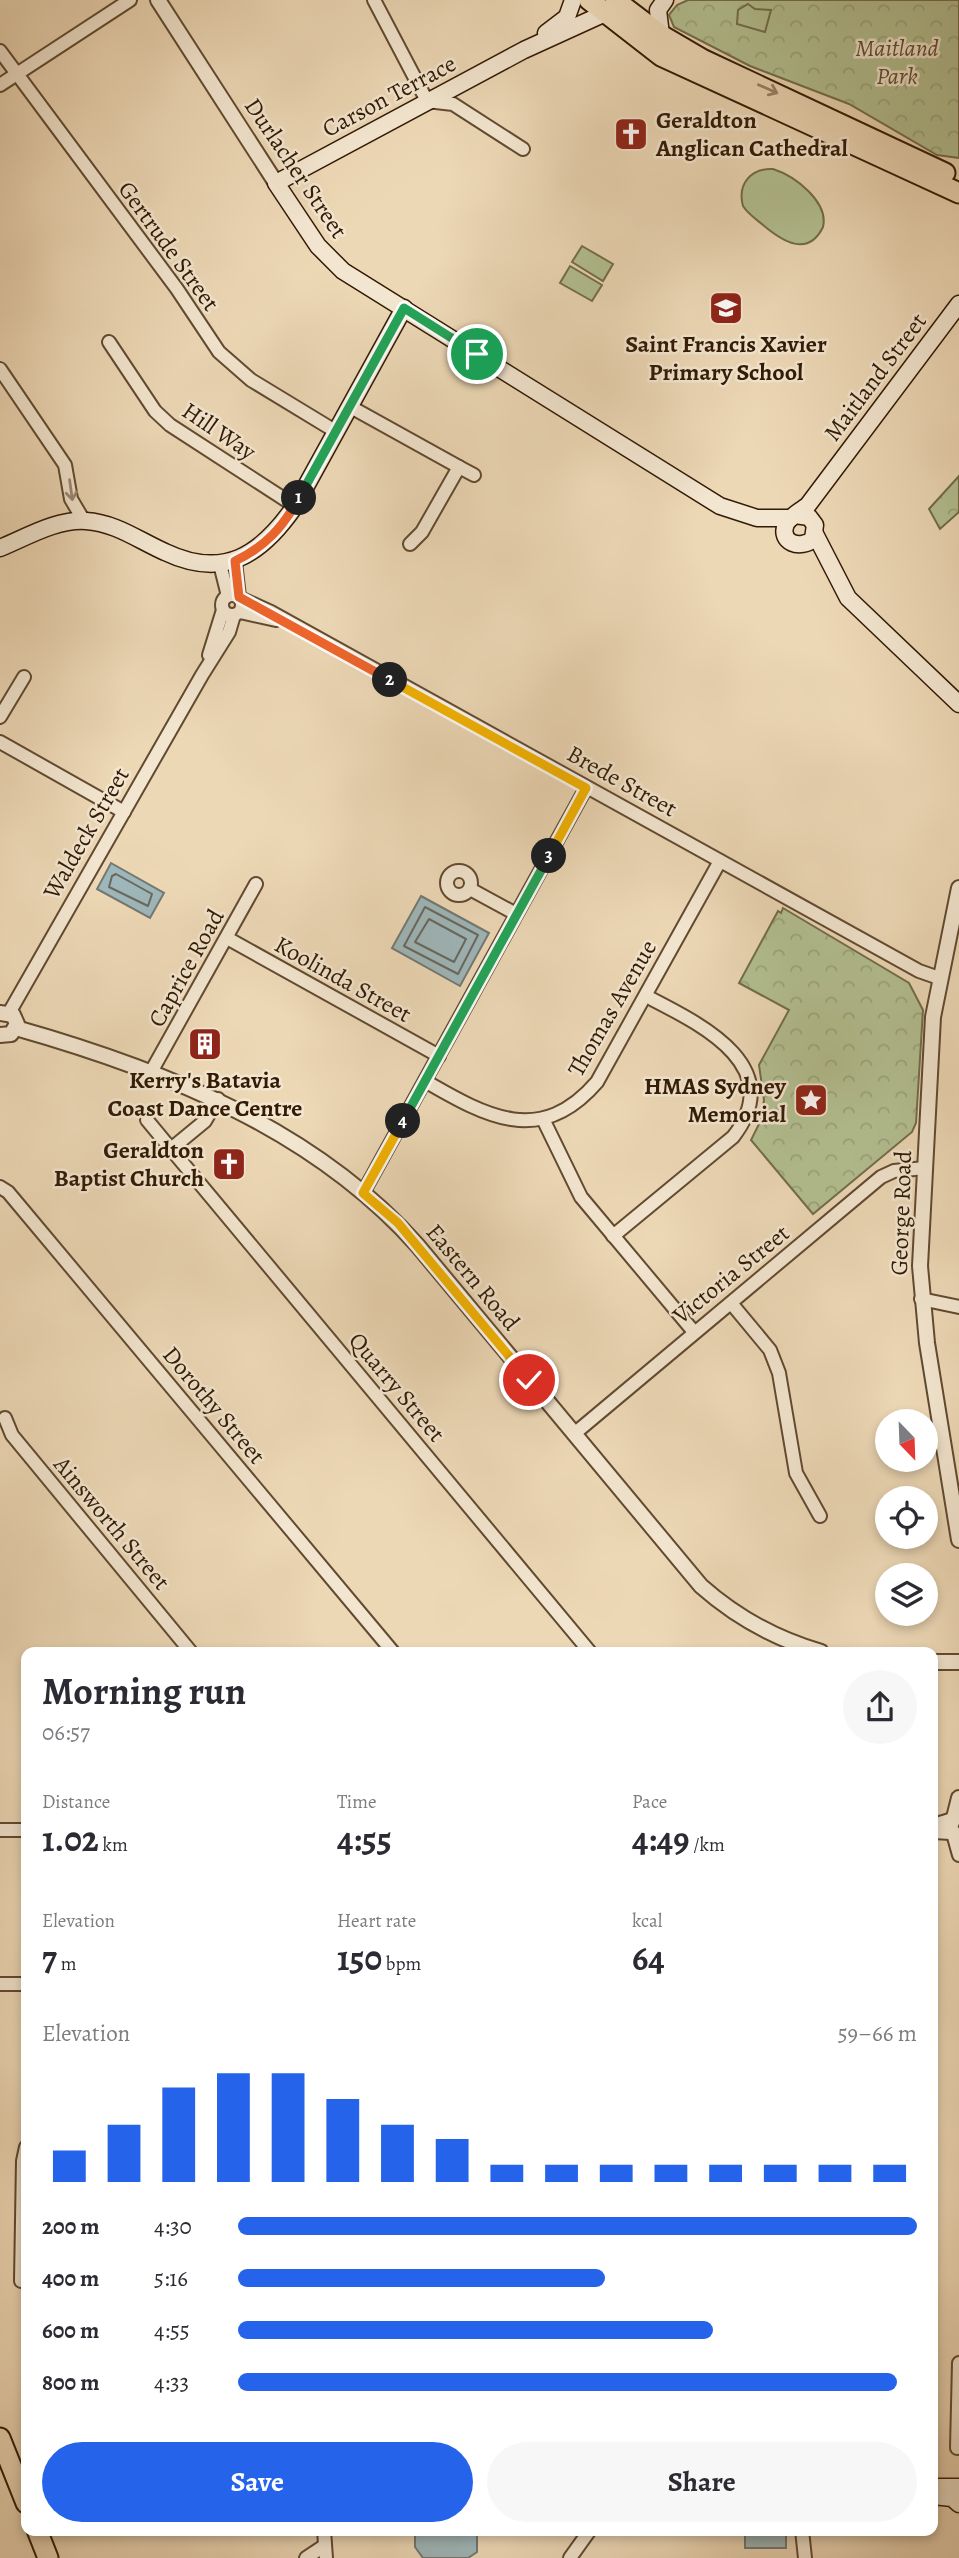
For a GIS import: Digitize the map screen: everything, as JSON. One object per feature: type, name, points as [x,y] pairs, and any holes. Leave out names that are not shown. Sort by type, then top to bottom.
[{"type":"main road","name":"Carson Terrace","points":[[524,50],[567,16],[573,0]]},
{"type":"main road","points":[[589,0],[620,5],[719,76],[959,192]]},
{"type":"main road","points":[[661,35],[657,10],[665,0]]},
{"type":"main road","name":"Carson Terrace","points":[[276,183],[524,50],[620,5]]},
{"type":"main road","points":[[620,5],[661,56],[719,76],[959,180]]},
{"type":"main road","name":"Durlacher Street","points":[[276,183],[318,246],[343,271],[720,506],[757,518],[830,568]]},
{"type":"main road","name":"Maitland Street","points":[[793,516],[808,505],[959,304]]},
{"type":"main road","points":[[0,548],[57,524],[84,521],[113,525],[194,564],[227,562],[258,549],[275,535],[295,506],[404,308]]},
{"type":"main road","name":"Maitland Street","points":[[816,532],[827,479]]},
{"type":"main road","name":"Durlacher Street","points":[[757,518],[793,516]]},
{"type":"main road","points":[[793,516],[809,517],[816,532],[806,545],[791,540],[785,526],[793,516]]},
{"type":"main road","name":"Durlacher Street","points":[[816,532],[840,589],[854,606],[959,704]]},
{"type":"main road","name":"Durlacher Street","points":[[930,678],[959,692]]},
{"type":"main road","points":[[0,2438],[21,2488]]},
{"type":"main road","points":[[938,2487],[959,2487]]},
{"type":"main road","points":[[938,2497],[952,2498],[959,2504]]},
{"type":"main road","points":[[39,2536],[48,2558]]},
{"type":"street","points":[[0,85],[130,0]]},
{"type":"street","name":"Durlacher Street","points":[[158,0],[276,183]]},
{"type":"street","points":[[374,0],[427,101],[453,103],[523,149]]},
{"type":"street","name":"Gertrude Street","points":[[0,51],[177,289],[219,352],[251,380],[335,431]]},
{"type":"street","name":"Hill Way","points":[[109,342],[155,411],[170,425],[295,506]]},
{"type":"street","points":[[0,369],[59,458],[70,478],[71,499],[84,521]]},
{"type":"street","points":[[349,406],[474,475]]},
{"type":"street","points":[[410,544],[422,532],[458,467]]},
{"type":"street","points":[[227,562],[235,597],[242,604],[232,612]]},
{"type":"street","name":"Waldeck Street","points":[[5,1013],[124,812],[201,675],[232,612],[222,603],[235,597]]},
{"type":"street","name":"Brede Street","points":[[235,597],[919,971],[939,978]]},
{"type":"street","name":"Brede Street","points":[[232,612],[284,622]]},
{"type":"street","points":[[0,717],[24,677]]},
{"type":"street","points":[[0,742],[124,812]]},
{"type":"street","points":[[363,1193],[586,788]]},
{"type":"street","name":"Thomas Avenue","points":[[425,1081],[499,1118],[516,1122],[543,1119],[574,1105],[597,1082],[720,861]]},
{"type":"street","name":"Caprice Road","points":[[151,1072],[256,884]]},
{"type":"street","name":"George Road","points":[[959,888],[933,1017],[921,1299],[959,1540]]},
{"type":"street","points":[[470,889],[516,914]]},
{"type":"street","name":"Koolinda Street","points":[[227,938],[439,1056]]},
{"type":"street","points":[[612,1236],[733,1136],[747,1116],[750,1106],[750,1093],[743,1067],[727,1045],[714,1033],[646,996]]},
{"type":"street","points":[[0,1035],[8,1035],[16,1028],[15,1017],[5,1013]]},
{"type":"street","name":"Eastern Road","points":[[16,1028],[151,1072],[218,1099],[259,1121],[381,1206],[418,1246],[701,1586],[744,1619],[789,1647]]},
{"type":"street","points":[[171,1149],[205,1121],[218,1099]]},
{"type":"street","points":[[543,1119],[572,1183],[612,1236],[694,1332]]},
{"type":"street","name":"Quarry Street","points":[[147,1120],[586,1647]]},
{"type":"street","name":"Victoria Street","points":[[574,1434],[881,1177],[894,1171],[925,1168]]},
{"type":"street","name":"Dorothy Street","points":[[0,1187],[8,1192],[389,1647]]},
{"type":"street","points":[[921,1299],[959,1307]]},
{"type":"street","points":[[731,1303],[770,1350],[779,1373],[796,1473],[820,1516]]},
{"type":"street","name":"Ainsworth Street","points":[[5,1418],[12,1435],[187,1647]]},
{"type":"street","points":[[938,1662],[959,1662]]},
{"type":"street","points":[[959,1798],[955,1827],[959,1854]]},
{"type":"street","points":[[0,1830],[21,1830]]},
{"type":"street","points":[[0,1984],[21,1984]]},
{"type":"street","points":[[957,2448],[959,2363]]},
{"type":"street","points":[[570,2558],[586,2536]]},
{"type":"street","points":[[803,2536],[805,2558]]},
{"type":"street","points":[[306,2558],[325,2552]]},
{"type":"green space","name":"Maitland Park","points":[[688,0],[959,0],[959,158],[937,155],[849,104],[750,66],[674,27],[669,15],[677,5]]},
{"type":"green space","points":[[748,4],[755,9],[771,10],[765,32],[737,24],[738,10]]},
{"type":"green space","points":[[773,169],[800,184],[821,208],[823,227],[810,242],[794,244],[786,241],[763,225],[743,206],[742,191],[752,174]]},
{"type":"green space","points":[[582,246],[613,264],[603,281],[572,262]]},
{"type":"green space","points":[[570,266],[602,285],[592,301],[560,283]]},
{"type":"green space","points":[[959,476],[959,512],[940,529],[929,509]]},
{"type":"green space","points":[[783,908],[909,983],[923,1010],[916,1123],[912,1132],[813,1214],[751,1140],[761,1120],[764,1100],[759,1065],[789,1010],[739,983],[778,911],[781,913]]},
{"type":"water","points":[[111,863],[164,893],[150,918],[97,889]]},
{"type":"water","points":[[421,896],[489,933],[460,986],[392,948]]},
{"type":"water","points":[[415,2536],[477,2536],[477,2552],[468,2558],[423,2558],[415,2547]]},
{"type":"water","points":[[745,2536],[786,2536],[786,2548],[745,2548]]},
{"type":"place","name":"Geraldton Anglican Cathedral","points":[[631,134]]},
{"type":"place","name":"Saint Francis Xavier Primary School","points":[[726,308]]},
{"type":"place","name":"Kerry's Batavia Coast Dance Centre","points":[[205,1044]]},
{"type":"place","name":"HMAS Sydney Memorial","points":[[811,1100]]},
{"type":"place","name":"Geraldton Baptist Church","points":[[229,1164]]},
{"type":"route","points":[[477,354],[404,308],[295,506],[275,535],[258,549],[235,561],[240,598],[271,612],[284,622],[586,788],[363,1193],[398,1223],[529,1380]]}]
